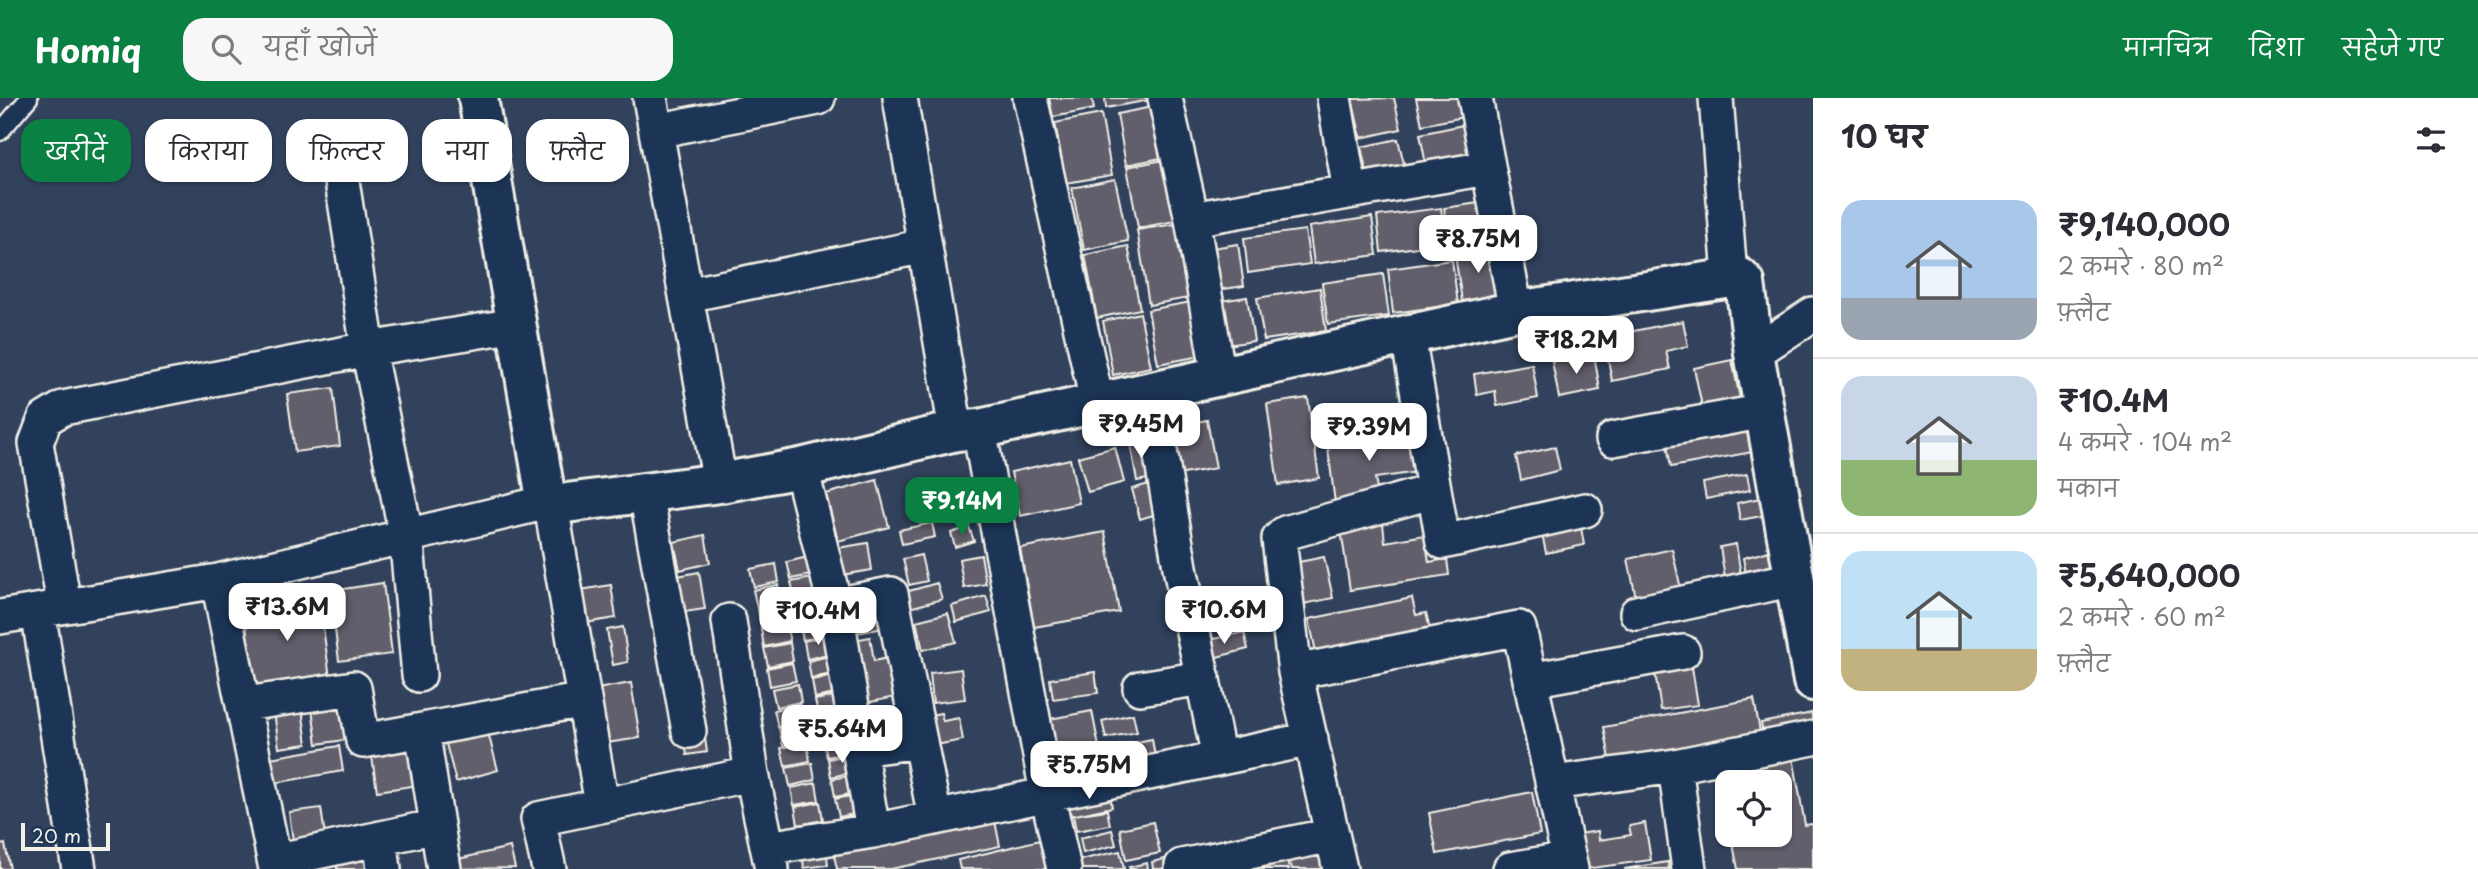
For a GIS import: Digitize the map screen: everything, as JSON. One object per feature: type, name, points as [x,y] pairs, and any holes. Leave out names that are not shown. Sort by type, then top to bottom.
[{"type":"street","points":[[478,98],[601,805]]},
{"type":"street","points":[[649,98],[720,483]]},
{"type":"street","points":[[656,131],[818,98]]},
{"type":"street","points":[[900,98],[925,246],[1064,869]]},
{"type":"street","points":[[1030,98],[1097,402]]},
{"type":"street","points":[[1165,98],[1192,219],[1219,377]]},
{"type":"street","points":[[1334,98],[1350,191]]},
{"type":"street","points":[[1475,98],[1516,311]]},
{"type":"street","points":[[1716,98],[1730,276]]},
{"type":"street","points":[[1192,219],[1487,167]]},
{"type":"street","points":[[342,182],[368,349],[406,534],[419,675]]},
{"type":"street","points":[[687,295],[925,246]]},
{"type":"street","points":[[0,617],[218,581],[406,534],[549,503],[720,483],[801,468],[1516,311],[1730,276],[1739,277],[1745,283],[1754,353],[1813,681]]},
{"type":"street","points":[[1754,353],[1813,314]]},
{"type":"street","points":[[79,869],[36,443],[45,419],[63,408],[368,349],[516,325]]},
{"type":"street","points":[[1408,336],[1443,542],[1585,510]]},
{"type":"street","points":[[1150,392],[1219,758]]},
{"type":"street","points":[[1613,439],[1765,411]]},
{"type":"street","points":[[801,468],[835,605],[873,831]]},
{"type":"street","points":[[1340,869],[1295,672],[1279,539],[1281,535],[1434,491]]},
{"type":"street","points":[[646,493],[689,731]]},
{"type":"street","points":[[1637,613],[1794,579]]},
{"type":"street","points":[[218,581],[245,704],[275,865],[382,854],[437,826]]},
{"type":"street","points":[[835,605],[891,594],[935,818]]},
{"type":"street","points":[[729,621],[752,774],[770,858],[873,831],[1311,739]]},
{"type":"street","points":[[1295,672],[1519,628],[1570,864],[1510,869]]},
{"type":"street","points":[[1530,680],[1683,652]]},
{"type":"street","points":[[1140,688],[1203,678]]},
{"type":"street","points":[[245,704],[354,688],[363,741],[584,700]]},
{"type":"street","points":[[422,730],[444,869]]},
{"type":"street","points":[[1553,783],[1675,766],[1813,738]]},
{"type":"street","points":[[860,749],[920,741]]},
{"type":"street","points":[[1675,766],[1689,869]]},
{"type":"street","points":[[549,869],[538,819],[752,774]]},
{"type":"street","points":[[1182,869],[1182,866],[1332,835]]},
{"type":"lane","points":[[0,132],[29,98]]},
{"type":"building","points":[[1049,98],[1092,98],[1094,109],[1053,117]]},
{"type":"building","points":[[1105,98],[1156,98],[1156,99],[1106,108]]},
{"type":"building","points":[[1394,98],[1401,129],[1361,138],[1352,99]]},
{"type":"building","points":[[1416,98],[1460,98],[1464,117],[1422,125]]},
{"type":"building","points":[[1162,105],[1171,156],[1126,165],[1117,114]]},
{"type":"building","points":[[1101,114],[1112,175],[1066,183],[1055,123]]},
{"type":"building","points":[[1463,125],[1471,166],[1428,175],[1420,134]]},
{"type":"building","points":[[1398,139],[1407,176],[1369,184],[1361,147]]},
{"type":"building","points":[[1169,159],[1180,220],[1138,228],[1127,167]]},
{"type":"building","points":[[1115,179],[1128,241],[1084,250],[1072,188]]},
{"type":"building","points":[[1486,202],[1490,237],[1450,243],[1444,208]]},
{"type":"building","points":[[1441,208],[1446,243],[1381,252],[1377,216]]},
{"type":"building","points":[[1372,217],[1377,255],[1314,264],[1309,227]]},
{"type":"building","points":[[1182,223],[1194,297],[1149,305],[1137,230]]},
{"type":"building","points":[[1305,230],[1310,264],[1248,273],[1244,238]]},
{"type":"building","points":[[1238,244],[1244,286],[1218,290],[1212,248]]},
{"type":"building","points":[[1128,246],[1140,309],[1097,318],[1085,255]]},
{"type":"building","points":[[1494,248],[1501,294],[1462,301],[1455,255]]},
{"type":"building","points":[[1452,260],[1458,304],[1393,313],[1388,269]]},
{"type":"building","points":[[1383,274],[1389,316],[1328,324],[1322,283]]},
{"type":"building","points":[[1320,288],[1326,331],[1264,340],[1257,298]]},
{"type":"building","points":[[1247,297],[1254,341],[1227,345],[1220,301]]},
{"type":"building","points":[[1191,302],[1201,356],[1158,364],[1148,310]]},
{"type":"building","points":[[1140,313],[1151,367],[1113,375],[1103,321]]},
{"type":"building","points":[[1683,321],[1688,346],[1666,351],[1670,369],[1612,381],[1604,337]]},
{"type":"building","points":[[1594,354],[1600,390],[1559,398],[1552,361]]},
{"type":"building","points":[[1732,360],[1742,408],[1704,416],[1694,368]]},
{"type":"building","points":[[1532,364],[1538,398],[1497,406],[1495,391],[1477,395],[1474,374]]},
{"type":"building","points":[[333,388],[340,446],[295,452],[287,394]]},
{"type":"building","points":[[1308,398],[1319,478],[1278,485],[1267,404]]},
{"type":"building","points":[[1207,420],[1216,468],[1167,477],[1158,429]]},
{"type":"building","points":[[1754,429],[1758,451],[1671,467],[1667,445]]},
{"type":"building","points":[[1412,430],[1418,472],[1375,478],[1378,497],[1335,503],[1327,441]]},
{"type":"building","points":[[1146,440],[1153,478],[1137,481],[1130,442]]},
{"type":"building","points":[[1115,447],[1124,482],[1088,492],[1078,457]]},
{"type":"building","points":[[1555,447],[1560,470],[1521,480],[1516,456]]},
{"type":"building","points":[[1070,459],[1079,503],[1020,516],[1011,472]]},
{"type":"building","points":[[1747,474],[1750,490],[1706,499],[1703,483]]},
{"type":"building","points":[[877,480],[889,527],[838,541],[826,494]]},
{"type":"building","points":[[1152,483],[1160,513],[1140,519],[1132,489]]},
{"type":"building","points":[[1774,495],[1778,513],[1740,520],[1737,503]]},
{"type":"building","points":[[1580,521],[1584,545],[1546,553],[1541,529]]},
{"type":"building","points":[[932,523],[935,537],[902,544],[899,530]]},
{"type":"building","points":[[1383,524],[1385,542],[1425,535],[1429,562],[1447,559],[1449,575],[1350,590],[1341,530]]},
{"type":"building","points":[[969,527],[974,541],[955,547],[951,533]]},
{"type":"building","points":[[1105,532],[1119,612],[1034,627],[1020,548]]},
{"type":"building","points":[[705,535],[710,563],[680,570],[674,542]]},
{"type":"building","points":[[868,543],[872,570],[835,576],[831,549]]},
{"type":"building","points":[[1736,544],[1743,588],[1727,591],[1720,547]]},
{"type":"building","points":[[1672,549],[1681,589],[1636,598],[1628,559]]},
{"type":"building","points":[[1777,549],[1782,570],[1747,579],[1743,558]]},
{"type":"building","points":[[921,555],[927,581],[909,585],[903,559]]},
{"type":"building","points":[[981,555],[986,584],[964,588],[959,559]]},
{"type":"building","points":[[812,556],[816,574],[791,579],[787,562]]},
{"type":"building","points":[[1324,557],[1333,598],[1293,606],[1284,565]]},
{"type":"building","points":[[776,564],[779,582],[754,587],[750,569]]},
{"type":"building","points":[[699,572],[705,609],[677,613],[672,577]]},
{"type":"building","points":[[817,577],[820,595],[795,600],[791,582]]},
{"type":"building","points":[[383,583],[392,654],[339,661],[330,591]]},
{"type":"building","points":[[937,583],[942,599],[906,609],[902,593]]},
{"type":"building","points":[[611,585],[616,618],[579,624],[574,591]]},
{"type":"building","points":[[778,585],[781,603],[757,608],[753,590]]},
{"type":"building","points":[[318,591],[331,685],[255,696],[243,601]]},
{"type":"building","points":[[986,596],[991,612],[956,622],[952,606]]},
{"type":"building","points":[[821,598],[825,615],[799,621],[796,603]]},
{"type":"building","points":[[1412,598],[1416,615],[1426,613],[1431,633],[1317,657],[1309,619]]},
{"type":"building","points":[[783,604],[787,622],[761,627],[758,609]]},
{"type":"building","points":[[880,606],[884,628],[846,635],[842,613]]},
{"type":"building","points":[[948,613],[956,642],[923,650],[916,621]]},
{"type":"building","points":[[825,617],[829,635],[803,640],[799,622]]},
{"type":"building","points":[[786,624],[790,641],[764,647],[761,629]]},
{"type":"building","points":[[623,627],[628,662],[613,665],[607,630]]},
{"type":"building","points":[[1244,632],[1248,649],[1205,660],[1201,642]]},
{"type":"building","points":[[829,635],[833,653],[807,659],[804,641]]},
{"type":"building","points":[[870,637],[874,661],[892,657],[900,696],[861,704],[849,641]]},
{"type":"building","points":[[790,643],[793,661],[768,666],[764,648]]},
{"type":"building","points":[[833,655],[837,673],[811,678],[808,661]]},
{"type":"building","points":[[792,663],[796,681],[770,686],[767,668]]},
{"type":"building","points":[[1692,667],[1698,705],[1661,710],[1655,673]]},
{"type":"building","points":[[961,669],[965,699],[933,703],[930,673]]},
{"type":"building","points":[[1095,672],[1098,693],[1053,699],[1050,679]]},
{"type":"building","points":[[837,675],[840,693],[815,698],[812,680]]},
{"type":"building","points":[[631,683],[640,738],[600,744],[591,690]]},
{"type":"building","points":[[798,684],[801,702],[776,707],[772,689]]},
{"type":"building","points":[[841,695],[844,713],[819,718],[815,700]]},
{"type":"building","points":[[344,696],[351,739],[317,744],[311,701]]},
{"type":"building","points":[[1754,699],[1761,737],[1611,765],[1604,727]]},
{"type":"building","points":[[800,704],[803,722],[778,727],[774,710]]},
{"type":"building","points":[[302,709],[307,744],[279,748],[274,712]]},
{"type":"building","points":[[1092,711],[1104,773],[1062,781],[1050,719]]},
{"type":"building","points":[[941,713],[943,721],[959,718],[963,740],[930,746],[925,716]]},
{"type":"building","points":[[1812,713],[1813,736],[1765,745],[1761,723]]},
{"type":"building","points":[[845,714],[848,732],[823,737],[820,720]]},
{"type":"building","points":[[1133,714],[1137,732],[1106,738],[1102,721]]},
{"type":"building","points":[[804,723],[808,741],[783,746],[779,728]]},
{"type":"building","points":[[487,729],[498,770],[456,782],[445,740]]},
{"type":"building","points":[[704,731],[707,752],[687,755],[684,734]]},
{"type":"building","points":[[849,734],[852,752],[827,757],[823,739]]},
{"type":"building","points":[[1152,739],[1156,763],[1116,770],[1111,747]]},
{"type":"building","points":[[807,743],[810,761],[785,766],[781,748]]},
{"type":"building","points":[[414,744],[419,785],[377,791],[371,750]]},
{"type":"building","points":[[339,746],[343,771],[274,783],[270,758]]},
{"type":"building","points":[[853,754],[857,771],[831,777],[828,759]]},
{"type":"building","points":[[1793,757],[1805,825],[1813,824],[1813,869],[1738,869],[1733,847],[1792,847],[1792,770],[1720,770]]},
{"type":"building","points":[[812,763],[815,780],[790,786],[786,768]]},
{"type":"building","points":[[857,774],[861,792],[835,797],[832,779]]},
{"type":"building","points":[[816,783],[819,801],[794,805],[791,788]]},
{"type":"building","points":[[1108,787],[1112,807],[1071,816],[1067,794]]},
{"type":"building","points":[[1532,792],[1540,834],[1437,854],[1429,813]]},
{"type":"building","points":[[860,794],[864,812],[839,817],[835,799]]},
{"type":"building","points":[[820,802],[823,820],[798,825],[795,807]]},
{"type":"building","points":[[321,808],[326,843],[294,848],[289,812]]},
{"type":"building","points":[[1107,810],[1110,825],[1076,831],[1073,815]]},
{"type":"building","points":[[995,821],[1000,846],[891,869],[837,869],[834,855]]},
{"type":"building","points":[[1153,822],[1160,853],[1126,860],[1120,829]]},
{"type":"building","points":[[1645,823],[1651,860],[1585,869],[1579,834],[1598,831],[1599,840],[1631,835],[1629,826]]},
{"type":"building","points":[[1112,830],[1116,845],[1083,853],[1080,838]]},
{"type":"building","points":[[1044,839],[1051,869],[960,869],[958,860]]},
{"type":"building","points":[[5,844],[10,869],[0,869],[0,845]]},
{"type":"building","points":[[510,847],[515,868],[456,869],[454,860]]},
{"type":"building","points":[[826,848],[828,865],[804,868],[802,852]]},
{"type":"building","points":[[1319,850],[1323,869],[1292,869],[1289,857]]},
{"type":"building","points":[[1120,851],[1124,869],[1082,869],[1080,860]]},
{"type":"building","points":[[1285,852],[1289,869],[1254,869],[1252,860]]},
{"type":"building","points":[[1169,858],[1172,869],[1153,869],[1152,862]]},
{"type":"building","points":[[369,859],[370,869],[337,869],[337,863]]},
{"type":"building","points":[[1668,862],[1669,869],[1624,869]]},
{"type":"building","points":[[1147,863],[1148,869],[1129,867]]}]
